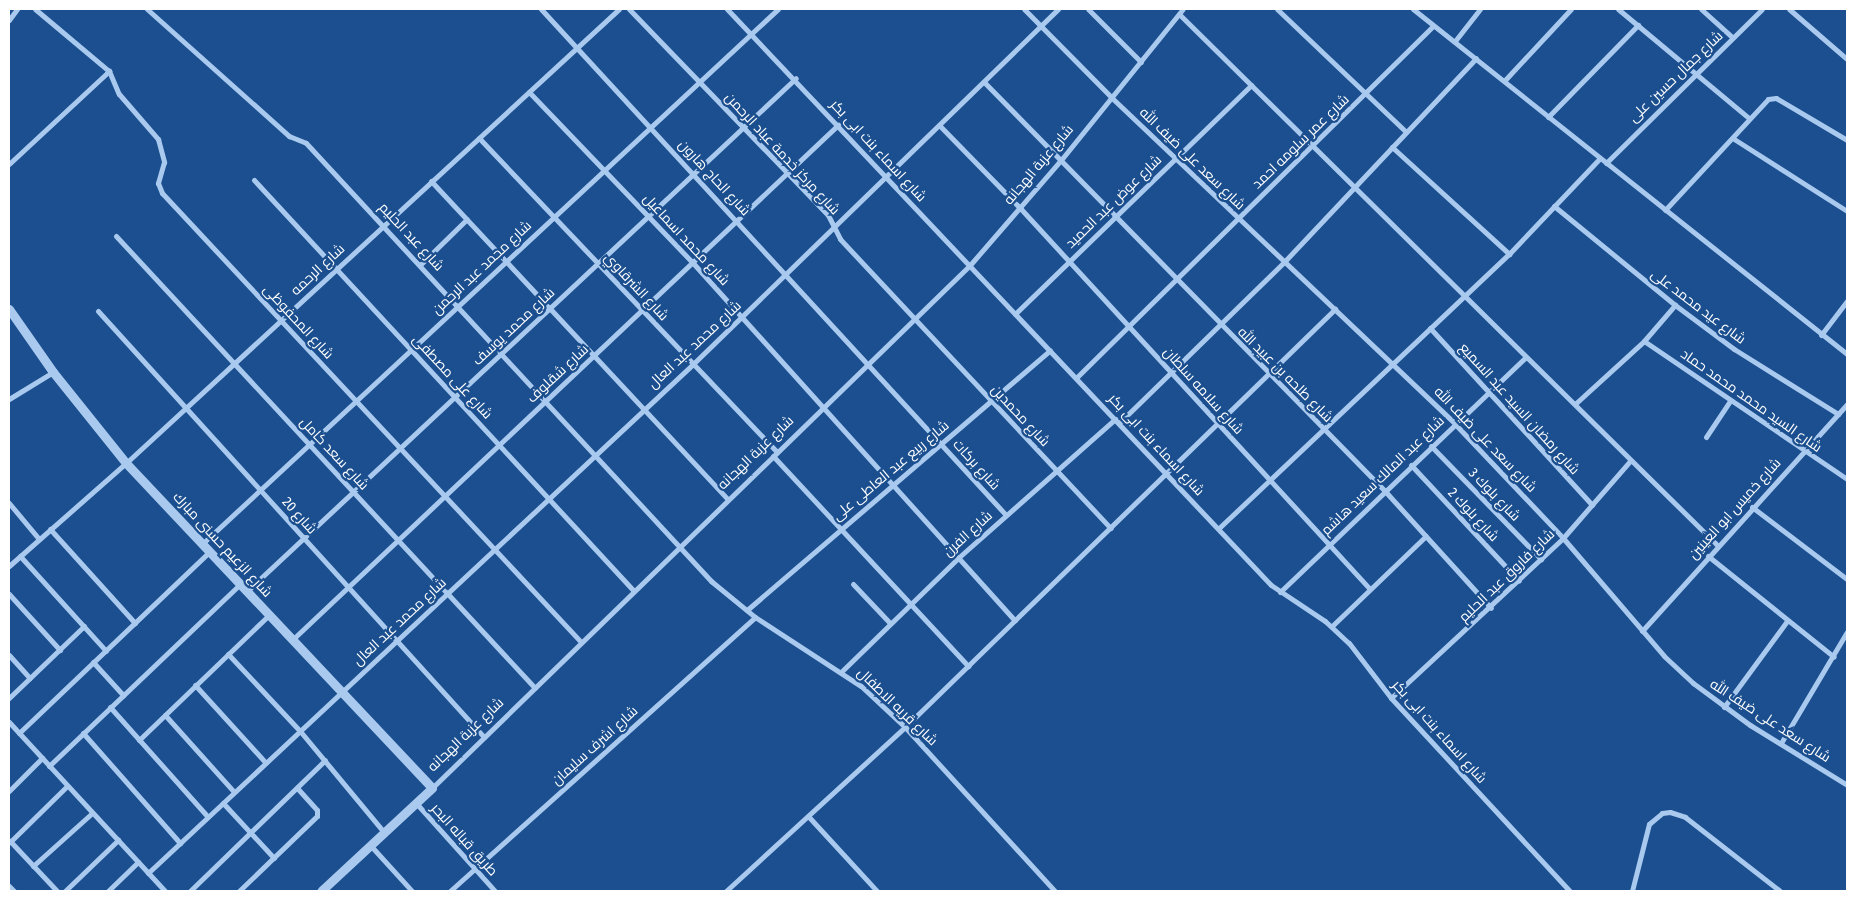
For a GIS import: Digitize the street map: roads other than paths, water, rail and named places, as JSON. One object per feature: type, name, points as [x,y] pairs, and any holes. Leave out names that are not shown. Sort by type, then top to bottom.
[{"type":"street","points":[[9,20],[16,9]]},
{"type":"street","name":"شارع المحفوظى","points":[[35,9],[109,71],[119,94],[158,139],[164,152],[158,183],[160,190],[581,642]]},
{"type":"street","name":"شارع عبد الحليم","points":[[148,9],[289,136],[304,141],[384,224],[679,545]]},
{"type":"street","name":"شارع الحاج هارون","points":[[541,9],[869,363]]},
{"type":"street","name":"شارع الرحمه","points":[[9,566],[126,463],[619,9]]},
{"type":"street","name":"شارع مركز خدمة عباد الرحمن","points":[[629,9],[828,215],[840,239],[914,319]]},
{"type":"street","name":"شارع اسماء بنت ابى بكر","points":[[727,9],[796,78],[1015,314],[1280,592],[1332,626],[1358,652],[1391,698],[1570,891]]},
{"type":"street","name":"شارع محمد عبد الرحمن","points":[[202,544],[778,9]]},
{"type":"street","name":"شارع سعد على ضيف الله","points":[[1024,9],[1043,26],[1112,98],[1284,262],[1392,361],[1455,424],[1563,538],[1642,630],[1693,683],[1724,707],[1847,785]]},
{"type":"street","name":"شارع محمد عبد العال","points":[[148,873],[693,364],[1043,26],[1058,9]]},
{"type":"street","points":[[1088,9],[1141,62]]},
{"type":"street","name":"شارع عزبة الهجانه","points":[[321,891],[432,788],[679,545],[970,265],[1021,209],[1183,9]]},
{"type":"street","points":[[1277,9],[1406,132]]},
{"type":"street","points":[[1413,9],[1505,80],[1548,117],[1847,354]]},
{"type":"street","points":[[1455,42],[1480,9]]},
{"type":"street","points":[[1505,80],[1572,9]]},
{"type":"street","points":[[1618,9],[1749,118]]},
{"type":"street","points":[[1701,9],[1732,37]]},
{"type":"street","name":"شارع جمال حسين على","points":[[1606,163],[1695,72],[1762,9]]},
{"type":"street","points":[[1789,9],[1847,59]]},
{"type":"street","points":[[1179,14],[1717,545]]},
{"type":"street","points":[[1548,117],[1638,25]]},
{"type":"street","name":"شارع عمر سلومه احمد","points":[[1076,378],[1433,26]]},
{"type":"street","name":"شارع الفرن","points":[[842,671],[910,602],[958,558],[1117,421],[1220,326],[1356,188],[1476,58]]},
{"type":"street","points":[[9,164],[109,71]]},
{"type":"street","name":"شارع محمد يوسف","points":[[247,591],[796,78]]},
{"type":"street","name":"شارع طلحه بن عبيد الله","points":[[984,82],[1220,326],[1384,490],[1491,608]]},
{"type":"street","name":"شارع عوض عبد الحميد","points":[[1015,314],[1251,85]]},
{"type":"street","name":"شارع محمد اسماعيل","points":[[529,92],[742,317],[891,486],[1015,620]]},
{"type":"street","points":[[1665,210],[1734,139],[1761,103],[1776,98],[1847,140]]},
{"type":"street","name":"شارع شقلوف","points":[[292,640],[838,125]]},
{"type":"street","name":"شارع سلامه سلطان","points":[[940,126],[1021,209],[1369,588]]},
{"type":"street","name":"شارع الشرقاوي","points":[[479,138],[693,364],[775,454],[839,529],[910,602],[968,666]]},
{"type":"street","points":[[1734,139],[1847,211]]},
{"type":"street","points":[[1392,147],[1509,254]]},
{"type":"street","points":[[1218,528],[1392,361],[1509,254],[1600,158]]},
{"type":"street","name":"شارع على مصطفى","points":[[254,180],[633,590]]},
{"type":"street","points":[[431,181],[728,499]]},
{"type":"street","name":"شارع عيد محمد على","points":[[1554,206],[1675,305],[1734,349],[1838,414]]},
{"type":"street","points":[[421,264],[467,219]]},
{"type":"street","name":"شارع سعد كامل","points":[[116,236],[535,688]]},
{"type":"street","points":[[1821,335],[1847,301]]},
{"type":"street","points":[[1575,404],[1644,341],[1675,305]]},
{"type":"street","name":"شارع الزعيم حسنى مبارك","points":[[9,309],[53,372],[126,463],[432,788]]},
{"type":"street","points":[[726,891],[905,727],[1335,309]]},
{"type":"street","name":"شارع 20","points":[[98,311],[484,736]]},
{"type":"street","name":"شارع محمدين","points":[[914,319],[1110,528]]},
{"type":"street","name":"شارع رمضان السيد عبد السميع","points":[[1430,328],[1490,391],[1592,505]]},
{"type":"street","name":"شارع السيد محمد محمد حماد","points":[[1644,341],[1803,451],[1847,479]]},
{"type":"street","name":"شارع ربيع عبد العاطى على","points":[[747,610],[839,529],[1050,350]]},
{"type":"street","name":"شارع عبد المالك سعيد هاشم","points":[[1280,592],[1384,490],[1526,358]]},
{"type":"street","name":"شارع بركات","points":[[869,363],[1006,515]]},
{"type":"street","points":[[9,399],[53,372]]},
{"type":"street","points":[[1706,437],[1730,401]]},
{"type":"street","name":"شارع خميس ابو العينين","points":[[1642,630],[1717,545],[1847,404]]},
{"type":"street","name":"شارع بلوك 3","points":[[1431,446],[1541,559]]},
{"type":"street","name":"شارع فاروق عبد الحليم","points":[[1391,698],[1491,608],[1563,538],[1630,461]]},
{"type":"street","name":"شارع بلوك 2","points":[[1411,465],[1519,581]]},
{"type":"street","points":[[9,503],[39,539]]},
{"type":"street","points":[[1752,507],[1847,580]]},
{"type":"street","points":[[50,529],[135,623]]},
{"type":"street","points":[[1332,626],[1369,588],[1426,536]]},
{"type":"street","name":"شارع قريه الاطفال","points":[[679,545],[711,581],[755,617],[842,671],[905,727],[1055,891]]},
{"type":"street","points":[[19,733],[209,552]]},
{"type":"street","points":[[20,556],[106,651]]},
{"type":"street","points":[[1708,556],[1787,621],[1834,656]]},
{"type":"street","points":[[49,766],[240,584]]},
{"type":"street","points":[[853,584],[890,622]]},
{"type":"street","points":[[9,594],[60,650]]},
{"type":"street","points":[[139,740],[269,615]]},
{"type":"street","name":"شارع اشرف سليمان","points":[[450,891],[755,617]]},
{"type":"street","points":[[1724,707],[1787,621]]},
{"type":"street","points":[[9,698],[84,626]]},
{"type":"street","points":[[1781,743],[1847,632]]},
{"type":"street","points":[[228,654],[300,731],[384,833]]},
{"type":"street","points":[[9,655],[30,678]]},
{"type":"street","points":[[93,662],[124,694]]},
{"type":"street","points":[[195,685],[266,763]]},
{"type":"street","points":[[110,707],[208,817]]},
{"type":"street","points":[[165,714],[234,792]]},
{"type":"street","points":[[9,722],[165,891]]},
{"type":"street","points":[[83,733],[180,843]]},
{"type":"street","points":[[9,791],[42,758]]},
{"type":"street","points":[[190,891],[325,760]]},
{"type":"street","points":[[57,891],[10,841],[67,786]]},
{"type":"street","points":[[239,891],[317,816],[317,810],[297,788]]},
{"type":"street","points":[[223,803],[274,858]]},
{"type":"street","name":"طريق قباله البحر","points":[[416,803],[495,891]]},
{"type":"street","points":[[33,866],[92,812]]},
{"type":"street","points":[[1632,891],[1649,824],[1662,813],[1670,812],[1685,817],[1780,891]]},
{"type":"street","points":[[808,816],[877,891]]},
{"type":"street","points":[[64,891],[118,840]]},
{"type":"street","points":[[370,846],[412,891]]},
{"type":"street","points":[[108,891],[138,862]]},
{"type":"street","points":[[9,886],[14,891]]}]
